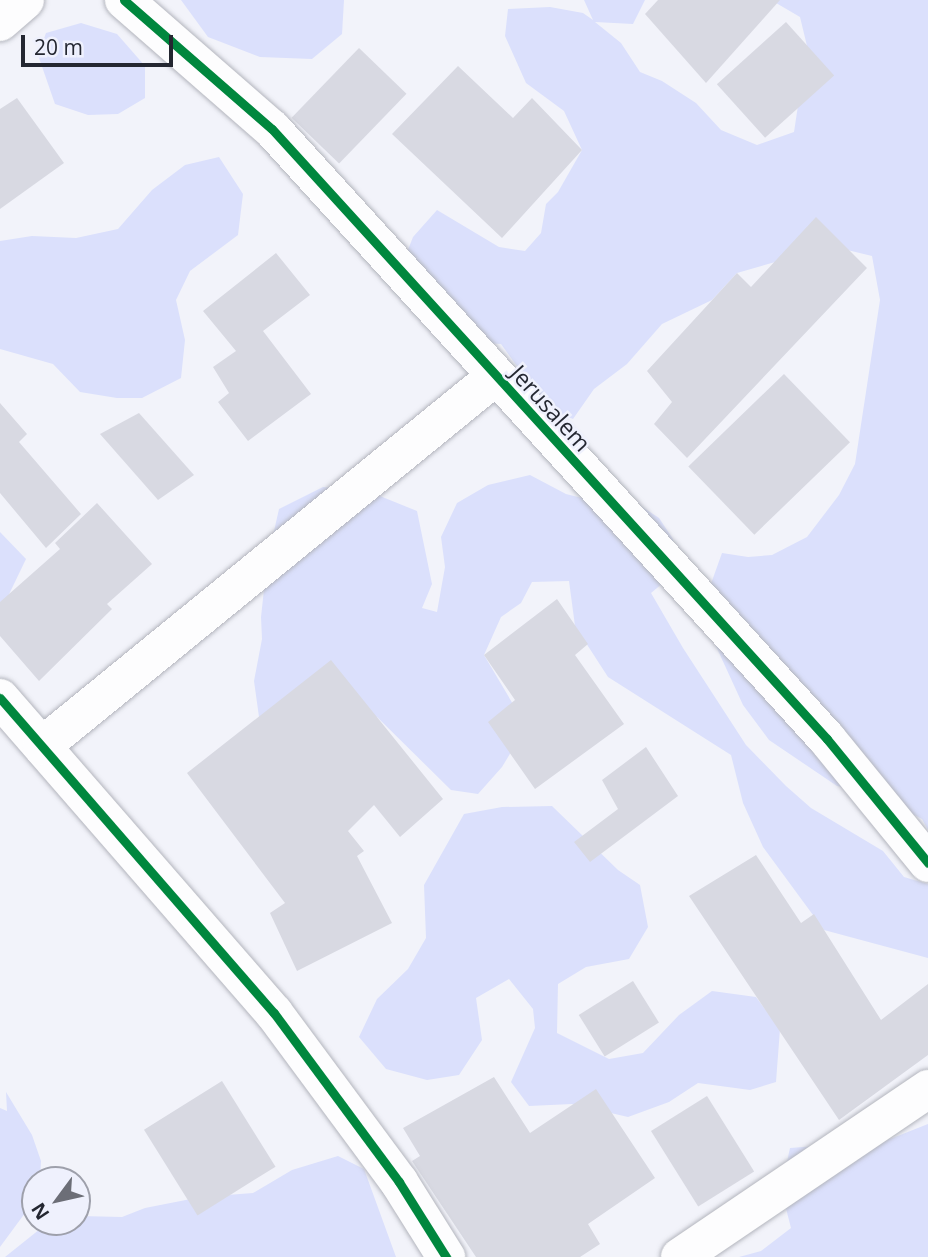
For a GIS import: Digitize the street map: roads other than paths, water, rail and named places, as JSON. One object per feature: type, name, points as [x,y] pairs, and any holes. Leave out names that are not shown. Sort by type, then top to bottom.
[{"type":"street","points":[[0,22],[25,0]]},
{"type":"street","name":"Jerusalem","points":[[124,0],[272,129],[827,739],[928,863]]},
{"type":"street","points":[[42,746],[496,376]]},
{"type":"street","points":[[0,698],[274,1013],[399,1182],[446,1257]]},
{"type":"street","points":[[680,1257],[928,1089]]}]
